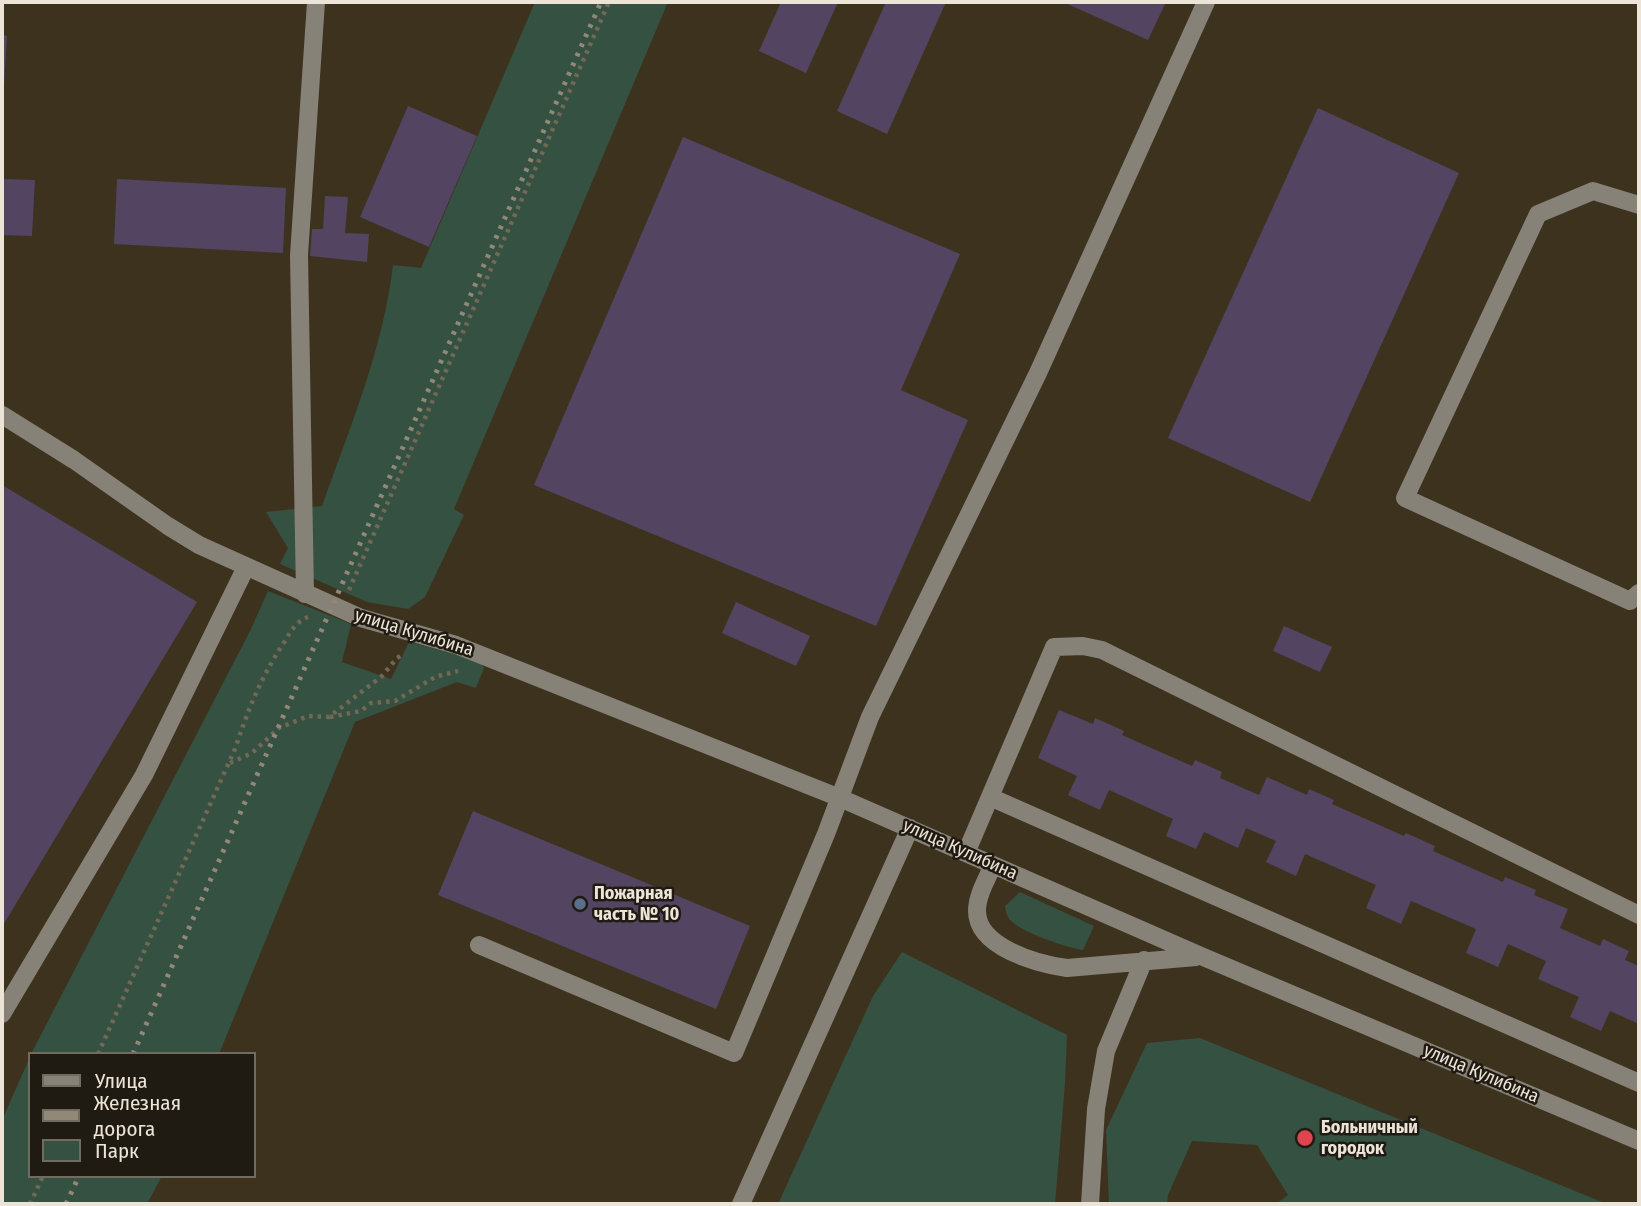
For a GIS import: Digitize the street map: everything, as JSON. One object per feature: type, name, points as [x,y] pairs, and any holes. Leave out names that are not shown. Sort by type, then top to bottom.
[{"type":"street","points":[[305,594],[299,255],[316,2]]},
{"type":"street","points":[[479,946],[734,1053],[840,797],[870,717],[1038,373],[1206,2]]},
{"type":"street","points":[[1639,205],[1593,191],[1538,214],[1405,498],[1630,601],[1639,593]]},
{"type":"street","name":"улица Кулибина","points":[[2,415],[74,460],[183,536],[333,607],[380,624],[434,637],[840,797],[1201,956],[1639,1141]]},
{"type":"street","points":[[2,1014],[144,775],[246,567]]},
{"type":"street","points":[[966,853],[1054,647],[1083,646],[1102,650],[1639,915]]},
{"type":"street","points":[[990,797],[1639,1083]]},
{"type":"street","points":[[741,1204],[910,828]]},
{"type":"street","points":[[993,865],[981,890],[977,913],[981,928],[989,939],[1030,959],[1067,968],[1201,956]]},
{"type":"street","points":[[1090,1204],[1096,1109],[1106,1051],[1144,960]]},
{"type":"path","points":[[99,1052],[229,763],[264,672],[298,621],[333,607],[348,594],[609,2]]},
{"type":"path","points":[[330,717],[383,676],[397,658],[434,637]]},
{"type":"path","points":[[229,763],[252,753],[279,728],[308,716],[330,717],[361,711],[371,703],[396,701],[435,677],[495,660]]},
{"type":"path","points":[[30,1204],[42,1178]]},
{"type":"green space","points":[[535,2],[668,2],[454,509],[464,515],[425,597],[408,609],[367,602],[280,564],[288,548],[266,512],[322,506],[374,357],[393,265],[421,268]]},
{"type":"green space","points":[[268,591],[351,624],[342,662],[391,679],[409,642],[479,660],[484,668],[476,688],[457,682],[355,722],[220,1052],[32,1052],[250,631]]},
{"type":"green space","points":[[1020,892],[1094,926],[1083,950],[1042,938],[1013,922],[1007,916],[1005,906]]},
{"type":"green space","points":[[902,952],[1067,1035],[1055,1204],[778,1204],[873,996]]},
{"type":"green space","name":"Больничный городок","points":[[1200,1038],[1607,1204],[1276,1204],[1288,1195],[1257,1145],[1192,1141],[1168,1195],[1167,1204],[1109,1204],[1106,1130],[1147,1043]]},
{"type":"green space","points":[[28,1062],[28,1178],[161,1178],[147,1204],[2,1204],[2,1120]]},
{"type":"building","points":[[781,2],[838,2],[806,73],[759,51]]},
{"type":"building","points":[[886,2],[946,2],[887,134],[837,111]]},
{"type":"building","points":[[1063,2],[1166,2],[1148,40]]},
{"type":"building","points":[[2,35],[7,36],[4,85],[2,85]]},
{"type":"building","points":[[408,106],[477,136],[429,247],[360,217]]},
{"type":"building","points":[[1318,108],[1459,173],[1310,502],[1168,438]]},
{"type":"building","points":[[683,137],[960,254],[901,390],[968,420],[876,626],[534,485]]},
{"type":"building","points":[[2,179],[35,180],[32,236],[2,235]]},
{"type":"building","points":[[117,179],[286,188],[283,253],[114,244]]},
{"type":"building","points":[[325,196],[348,197],[345,233],[369,234],[367,262],[310,256],[312,229],[323,229]]},
{"type":"building","points":[[2,485],[197,602],[2,927]]},
{"type":"building","points":[[736,602],[810,636],[796,666],[722,633]]},
{"type":"building","points":[[1284,626],[1332,647],[1320,672],[1273,651]]},
{"type":"building","points":[[1059,710],[1093,724],[1095,718],[1124,731],[1122,735],[1192,766],[1195,760],[1222,772],[1220,778],[1259,795],[1267,777],[1307,795],[1309,789],[1334,800],[1332,804],[1404,836],[1406,833],[1435,846],[1433,851],[1503,882],[1505,877],[1536,890],[1534,895],[1568,909],[1560,928],[1600,946],[1603,939],[1629,951],[1625,960],[1639,966],[1639,1024],[1610,1011],[1601,1031],[1570,1017],[1579,997],[1538,979],[1546,961],[1508,944],[1498,967],[1466,953],[1476,929],[1411,901],[1401,924],[1366,908],[1376,885],[1305,854],[1296,876],[1266,862],[1276,841],[1246,828],[1238,848],[1204,832],[1196,849],[1166,836],[1173,819],[1109,790],[1100,810],[1068,795],[1077,776],[1038,758]]},
{"type":"building","name":"Пожарная часть № 10","points":[[473,811],[750,926],[716,1009],[438,895]]},
{"type":"railway","points":[[134,1052],[601,2]]},
{"type":"railway","points":[[66,1204],[78,1178]]},
{"type":"place","name":"Пожарная часть № 10","points":[[580,904]]},
{"type":"place","name":"Больничный городок","points":[[1305,1138]]}]
